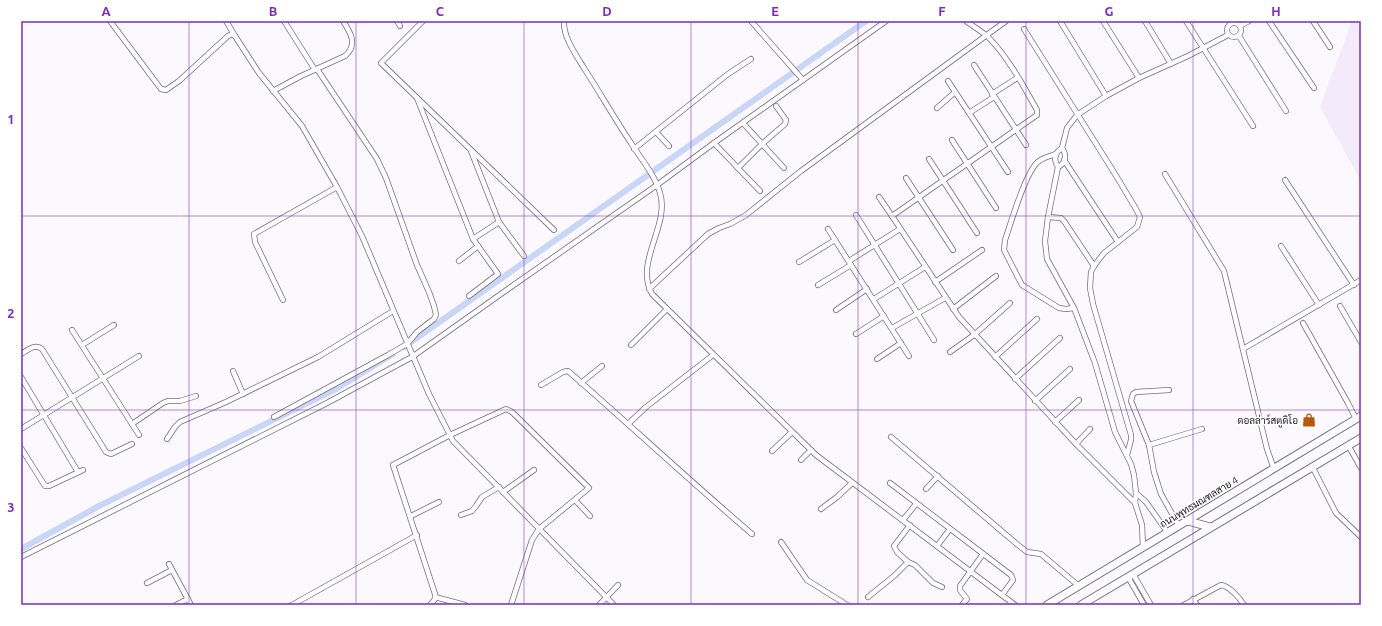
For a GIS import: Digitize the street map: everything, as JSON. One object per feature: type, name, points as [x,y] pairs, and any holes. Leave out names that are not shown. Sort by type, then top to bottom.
[{"type":"main road","name":"ถนนพุทธมณฑลสาย 4","points":[[1048,605],[1358,417]]},
{"type":"main road","points":[[1081,605],[1361,438]]},
{"type":"main road","points":[[1188,520],[1210,527]]},
{"type":"street","points":[[110,21],[161,89],[166,90],[179,81],[228,36],[232,34],[236,36]]},
{"type":"street","points":[[226,21],[259,73],[302,126],[337,187],[362,236],[411,355],[453,441],[614,605]]},
{"type":"street","points":[[274,417],[407,344],[417,332],[434,319],[436,315],[434,306],[417,265],[386,178],[377,159],[284,21]]},
{"type":"street","points":[[273,91],[345,56],[350,52],[352,38],[343,21]]},
{"type":"street","points":[[397,21],[400,26]]},
{"type":"street","points":[[423,21],[381,63],[554,230]]},
{"type":"street","points":[[564,21],[566,35],[575,53],[650,173],[660,194],[662,207],[647,266],[649,289],[656,298],[713,355],[811,450],[852,483],[1015,605]]},
{"type":"street","points":[[752,21],[800,76]]},
{"type":"street","points":[[21,557],[327,403],[411,355],[657,185],[743,123],[800,76],[886,21]]},
{"type":"street","points":[[892,216],[991,146],[1036,117],[1038,112],[1000,50],[988,37],[966,21]]},
{"type":"street","points":[[649,289],[708,234],[746,215],[801,171],[988,37],[1006,21]]},
{"type":"street","points":[[1060,21],[1106,96]]},
{"type":"street","points":[[1103,21],[1139,78]]},
{"type":"street","points":[[1145,21],[1171,64]]},
{"type":"street","points":[[1186,21],[1253,126]]},
{"type":"street","points":[[1240,26],[1249,21]]},
{"type":"street","points":[[1270,21],[1314,88]]},
{"type":"street","points":[[1313,21],[1330,47]]},
{"type":"street","points":[[1228,35],[1227,29],[1230,22],[1240,26]]},
{"type":"street","points":[[1240,26],[1241,33],[1239,36],[1286,111]]},
{"type":"street","points":[[1024,29],[1139,213],[1140,222],[1137,228],[1104,253],[1094,266],[1091,272],[1090,288],[1131,435],[1127,455]]},
{"type":"street","points":[[1074,308],[1059,308],[1022,285],[1004,247],[1005,240],[1030,172],[1038,161],[1056,154],[1062,148],[1067,128],[1077,114],[1139,78],[1171,64],[1228,35]]},
{"type":"street","points":[[1228,35],[1233,38],[1239,36]]},
{"type":"street","points":[[634,149],[728,74],[751,59]]},
{"type":"street","points":[[974,66],[1026,145]]},
{"type":"street","points":[[969,113],[1017,78]]},
{"type":"street","points":[[948,81],[1008,172]]},
{"type":"street","points":[[936,108],[955,92]]},
{"type":"street","points":[[416,97],[473,239],[498,274],[469,296]]},
{"type":"street","points":[[738,168],[785,124],[786,120],[776,106]]},
{"type":"street","points":[[743,123],[784,168]]},
{"type":"street","points":[[656,132],[669,146]]},
{"type":"street","points":[[952,140],[996,208]]},
{"type":"street","points":[[714,143],[760,191]]},
{"type":"street","points":[[1058,166],[1063,163],[1064,160],[1065,153],[1062,148]]},
{"type":"street","points":[[471,150],[499,222],[524,256]]},
{"type":"street","points":[[1056,154],[1055,161],[1058,166],[1045,241],[1047,259],[1074,308],[1095,363],[1115,432],[1127,455],[1134,475],[1136,493],[1135,503],[1142,525],[1143,548]]},
{"type":"street","points":[[929,159],[977,233]]},
{"type":"street","points":[[1064,160],[1118,242]]},
{"type":"street","points":[[1165,174],[1224,271],[1267,449],[1274,468]]},
{"type":"street","points":[[906,178],[953,250]]},
{"type":"street","points":[[1285,180],[1354,285]]},
{"type":"street","points":[[283,300],[255,242],[254,234],[337,187]]},
{"type":"street","points":[[879,198],[945,298],[974,335],[1076,444],[1135,503]]},
{"type":"street","points":[[856,216],[934,340]]},
{"type":"street","points":[[1048,217],[1061,218],[1064,221],[1094,266]]},
{"type":"street","points":[[473,239],[499,222]]},
{"type":"street","points":[[828,229],[868,289],[909,356]]},
{"type":"street","points":[[818,286],[874,245],[900,229]]},
{"type":"street","points":[[799,262],[835,240]]},
{"type":"street","points":[[459,261],[478,246]]},
{"type":"street","points":[[1281,246],[1319,305]]},
{"type":"street","points":[[935,282],[982,250]]},
{"type":"street","points":[[874,299],[925,267]]},
{"type":"street","points":[[953,309],[996,276]]},
{"type":"street","points":[[1243,349],[1361,280]]},
{"type":"street","points":[[836,310],[868,289]]},
{"type":"street","points":[[892,328],[945,298]]},
{"type":"street","points":[[950,352],[974,335],[1010,303]]},
{"type":"street","points":[[1340,306],[1361,342]]},
{"type":"street","points":[[631,344],[667,309]]},
{"type":"street","points":[[167,439],[180,422],[318,358],[393,311]]},
{"type":"street","points":[[856,334],[884,316]]},
{"type":"street","points":[[995,358],[1037,319]]},
{"type":"street","points":[[1303,323],[1348,403],[1358,417]]},
{"type":"street","points":[[82,345],[114,325]]},
{"type":"street","points":[[72,330],[139,435]]},
{"type":"street","points":[[1015,379],[1060,338]]},
{"type":"street","points":[[877,359],[901,343]]},
{"type":"street","points":[[21,354],[35,346],[42,348],[106,452],[111,454],[132,444]]},
{"type":"street","points":[[628,424],[646,407],[713,355]]},
{"type":"street","points":[[21,429],[139,356]]},
{"type":"street","points":[[581,383],[602,366]]},
{"type":"street","points":[[1035,401],[1070,369]]},
{"type":"street","points":[[233,371],[243,394]]},
{"type":"street","points":[[541,385],[566,371],[752,534]]},
{"type":"street","points":[[21,377],[43,415],[80,471],[49,486],[45,486],[21,448]]},
{"type":"street","points":[[1169,390],[1140,391],[1133,394],[1131,397],[1134,410],[1149,445],[1154,472],[1161,494],[1179,526]]},
{"type":"street","points":[[132,424],[163,403],[168,401],[180,401],[196,396]]},
{"type":"street","points":[[1055,422],[1079,400]]},
{"type":"street","points":[[430,605],[435,597],[411,516],[393,465],[450,435],[501,411],[509,410],[588,488],[575,500],[555,514],[539,529],[532,540],[511,605]]},
{"type":"street","points":[[1076,444],[1090,429]]},
{"type":"street","points":[[1149,445],[1202,429]]},
{"type":"street","points":[[772,451],[792,432]]},
{"type":"street","points":[[891,437],[1018,545],[1027,552],[1040,554],[1079,586]]},
{"type":"street","points":[[1348,445],[1361,468]]},
{"type":"street","points":[[801,460],[811,450]]},
{"type":"street","points":[[1312,466],[1336,513],[1361,537]]},
{"type":"street","points":[[503,492],[534,470]]},
{"type":"street","points":[[926,489],[938,476]]},
{"type":"street","points":[[820,509],[837,497],[852,483]]},
{"type":"street","points":[[890,483],[1004,569],[1013,578],[1012,583],[1002,595]]},
{"type":"street","points":[[461,515],[472,510],[482,498],[499,487]]},
{"type":"street","points":[[1136,493],[1146,502],[1168,533]]},
{"type":"street","points":[[575,500],[590,516]]},
{"type":"street","points":[[411,516],[439,502]]},
{"type":"street","points":[[903,520],[916,504]]},
{"type":"street","points":[[910,526],[894,546],[897,552],[908,562],[916,565],[933,583],[942,587]]},
{"type":"street","points":[[937,546],[950,529]]},
{"type":"street","points":[[292,605],[417,535]]},
{"type":"street","points":[[781,542],[807,580],[846,605]]},
{"type":"street","points":[[962,605],[967,599],[960,590],[960,586],[983,554]]},
{"type":"street","points":[[868,597],[894,576],[908,562]]},
{"type":"street","points":[[169,564],[191,605]]},
{"type":"street","points":[[147,583],[172,570]]},
{"type":"street","points":[[1130,576],[1144,605]]},
{"type":"street","points":[[1130,576],[1151,605]]},
{"type":"street","points":[[599,605],[618,585]]},
{"type":"street","points":[[1184,605],[1218,586],[1224,585],[1239,598],[1244,605]]},
{"type":"street","points":[[435,597],[465,605]]},
{"type":"street","points":[[176,605],[188,599]]},
{"type":"street","points":[[1193,599],[1197,605]]},
{"type":"shaded area","points":[[1352,21],[1361,21],[1361,181],[1320,107]]},
{"type":"waterway","points":[[404,347],[866,21]]},
{"type":"waterway","points":[[21,549],[99,506],[336,389],[393,354]]},
{"type":"place","name":"ดอลล่าร์สตูดิโอ","points":[[1309,420]]}]
